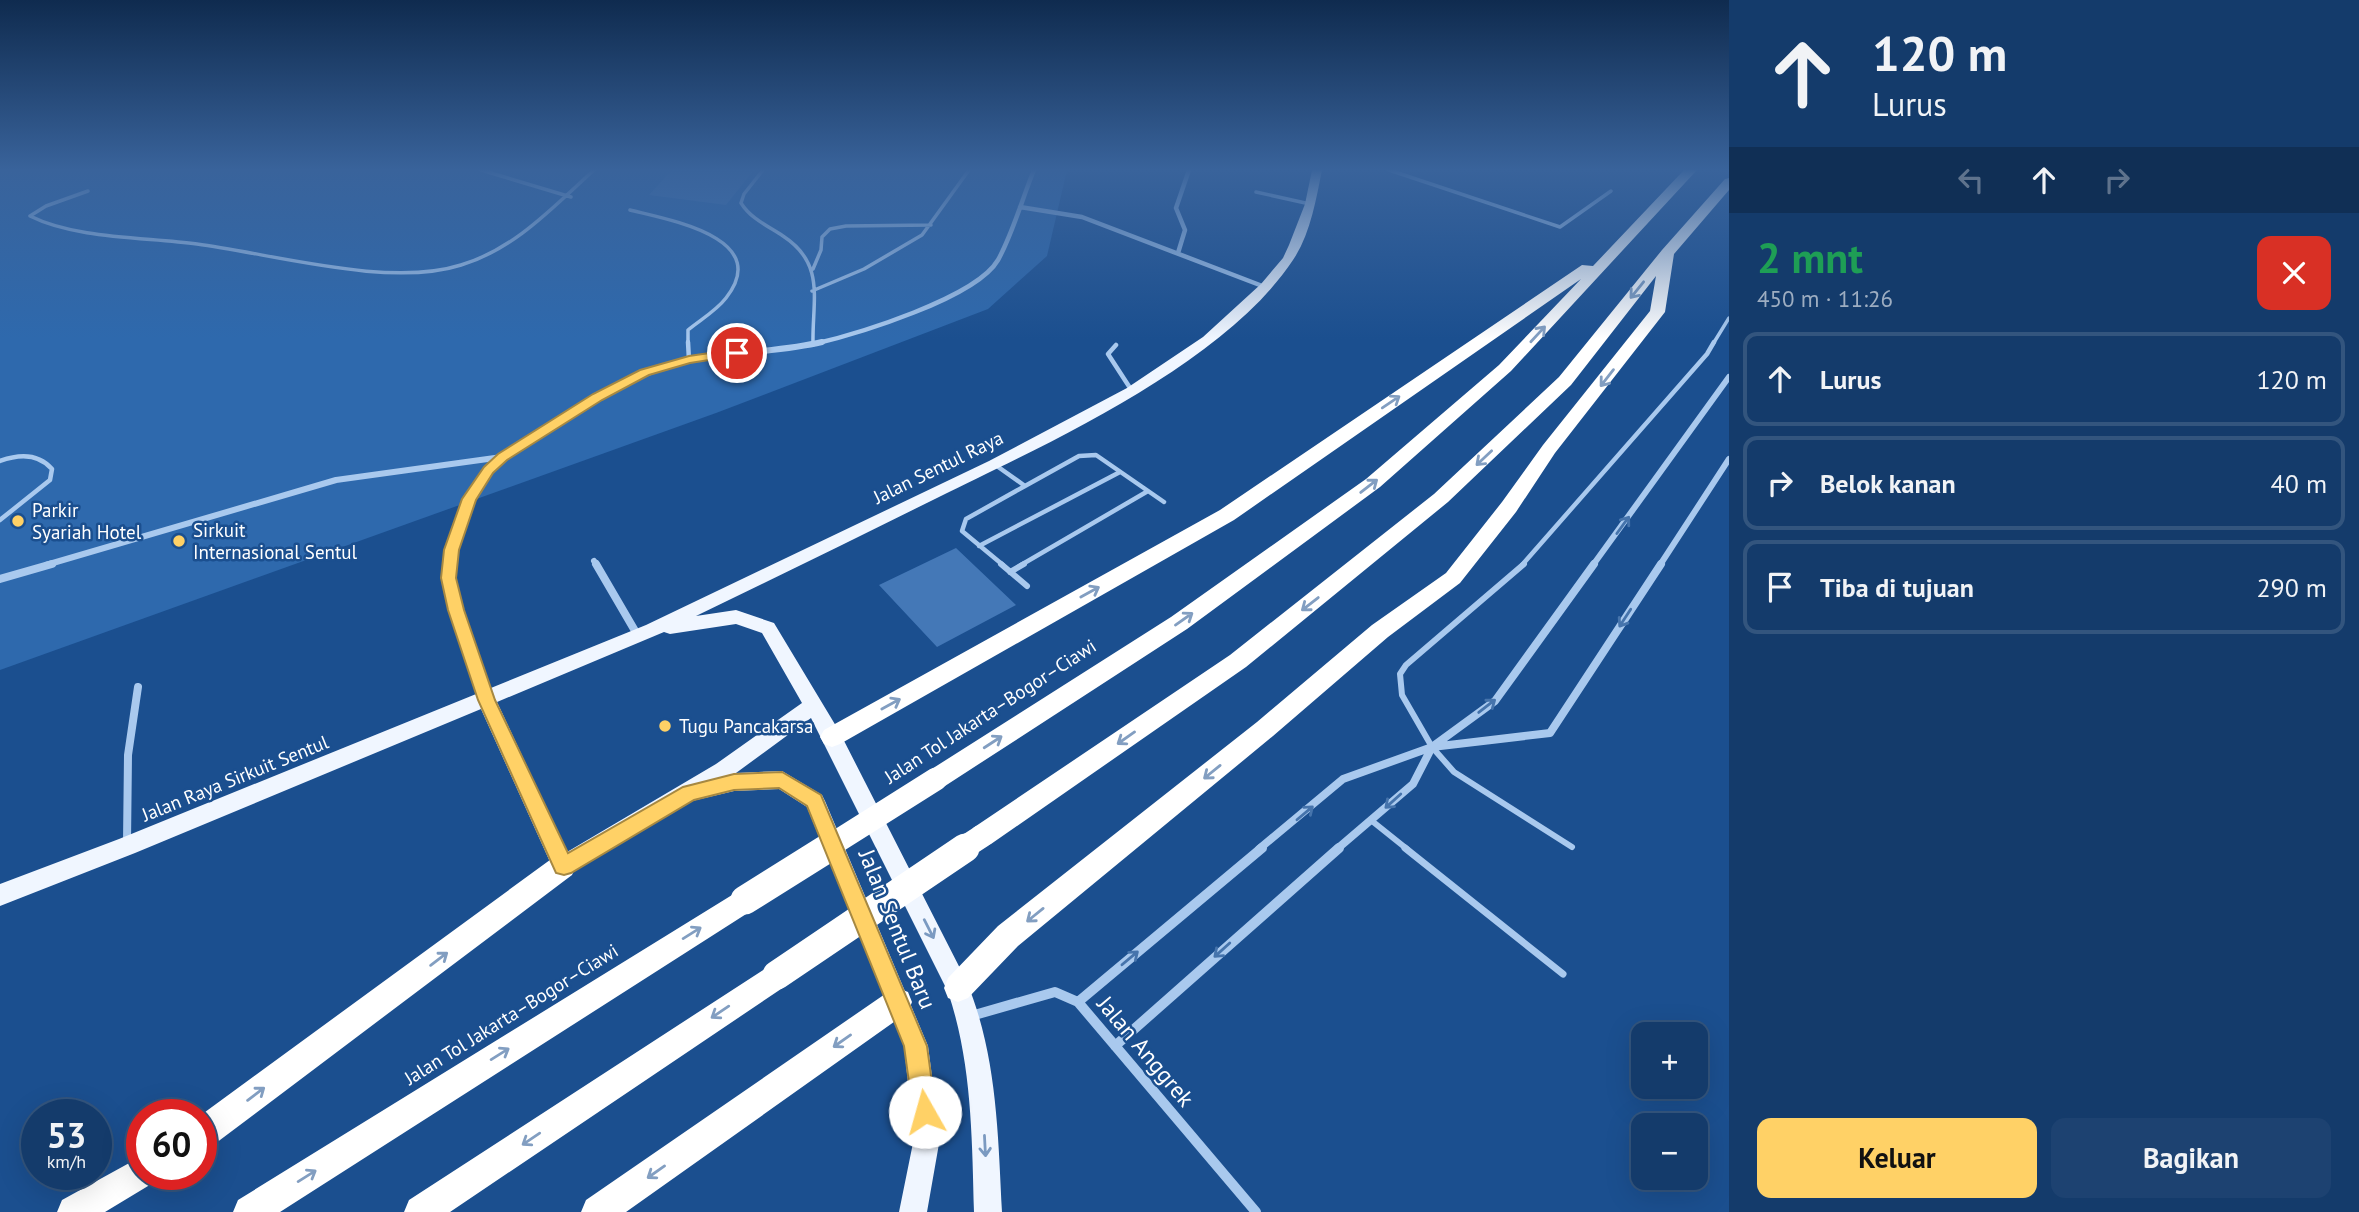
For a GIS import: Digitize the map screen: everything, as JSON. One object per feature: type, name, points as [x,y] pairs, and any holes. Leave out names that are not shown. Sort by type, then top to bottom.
[{"type":"highway","name":"Jalan Tol Jakarta–Bogor–Ciawi","points":[[250,1212],[1179,623],[1374,483],[1505,368],[1638,227]]},
{"type":"highway","points":[[421,1212],[777,975],[1238,661],[1441,498],[1565,381],[1690,227]]},
{"type":"highway","points":[[832,737],[1227,515],[1624,242]]},
{"type":"highway","points":[[958,988],[1008,936],[1265,729],[1381,631],[1453,578],[1509,507],[1549,449],[1657,312],[1667,253]]},
{"type":"highway","points":[[217,1123],[564,866]]},
{"type":"highway","points":[[598,1212],[898,1002]]},
{"type":"highway","points":[[74,1212],[126,1181]]},
{"type":"main road","name":"Jalan Sentul Raya","points":[[486,700],[645,633],[994,464],[1132,391],[1215,334],[1265,287],[1288,259],[1301,227]]},
{"type":"main road","name":"Jalan Sentul Baru","points":[[645,633],[736,617],[768,628],[832,737],[970,1016],[983,1116],[988,1212]]},
{"type":"main road","name":"Jalan Raya Sirkuit Sentul","points":[[0,895],[486,700]]},
{"type":"main road","points":[[486,700],[564,866],[689,793],[777,735],[813,705]]},
{"type":"main road","name":"Jalan Sentul Baru","points":[[689,793],[734,782],[782,780],[815,801],[916,1046],[927,1138],[912,1212]]},
{"type":"street","points":[[486,700],[456,610],[449,578],[452,550],[469,499],[488,470],[502,457],[609,391],[645,373],[689,360],[813,344],[858,334],[895,321],[967,287],[997,262],[1012,227]]},
{"type":"street","points":[[1107,227],[1265,287]]},
{"type":"street","points":[[1178,253],[1184,227]]},
{"type":"street","points":[[1115,1046],[1247,927],[1413,785],[1433,747],[1495,701],[1729,377]]},
{"type":"street","points":[[0,579],[336,480],[502,457]]},
{"type":"street","points":[[1077,1002],[1343,779],[1433,747],[1549,733],[1729,458]]},
{"type":"street","points":[[593,561],[645,633]]},
{"type":"street","points":[[127,846],[128,755],[138,687]]},
{"type":"street","name":"Jalan Anggrek","points":[[970,1016],[1055,992],[1077,1002],[1256,1212]]},
{"type":"lane","points":[[59,227],[389,272],[415,272],[459,265],[498,251],[531,227]]},
{"type":"lane","points":[[685,227],[724,241],[740,263],[739,277],[726,298],[688,330],[689,360]]},
{"type":"lane","points":[[770,227],[783,233],[800,249],[813,269]]},
{"type":"lane","points":[[813,344],[813,269],[821,250],[822,237],[830,229],[843,227]]},
{"type":"lane","points":[[812,291],[864,269],[922,235],[930,227]]},
{"type":"lane","points":[[1572,847],[1454,772],[1433,747],[1402,695],[1400,674],[1406,665],[1497,589],[1538,550],[1707,354],[1729,318]]},
{"type":"lane","points":[[1116,345],[1108,354],[1132,391]]},
{"type":"lane","points":[[1027,586],[962,531],[966,519],[1089,454],[1096,455],[1164,502]]},
{"type":"lane","points":[[0,461],[30,455],[46,460],[52,469],[50,480],[0,520]]},
{"type":"lane","points":[[994,464],[1025,486]]},
{"type":"lane","points":[[979,546],[1120,472]]},
{"type":"lane","points":[[1010,572],[1148,491]]},
{"type":"lane","points":[[1372,821],[1563,974]]},
{"type":"shaded area","name":"Sirkuit Internasional Sentul","points":[[0,227],[1054,227],[1047,256],[988,309],[716,413],[0,670]]},
{"type":"building","points":[[956,548],[1016,605],[937,647],[879,585]]},
{"type":"place","name":"Parkir Syariah Hotel","points":[[18,521]]},
{"type":"place","name":"Sirkuit Internasional Sentul","points":[[179,541]]},
{"type":"place","name":"Tugu Pancakarsa","points":[[665,726]]},
{"type":"route","points":[[737,353],[689,360],[645,373],[598,397],[502,457],[488,470],[469,499],[452,550],[449,578],[456,610],[486,700],[564,866],[689,793],[734,782],[782,780],[815,801],[916,1046],[925,1112]]}]
